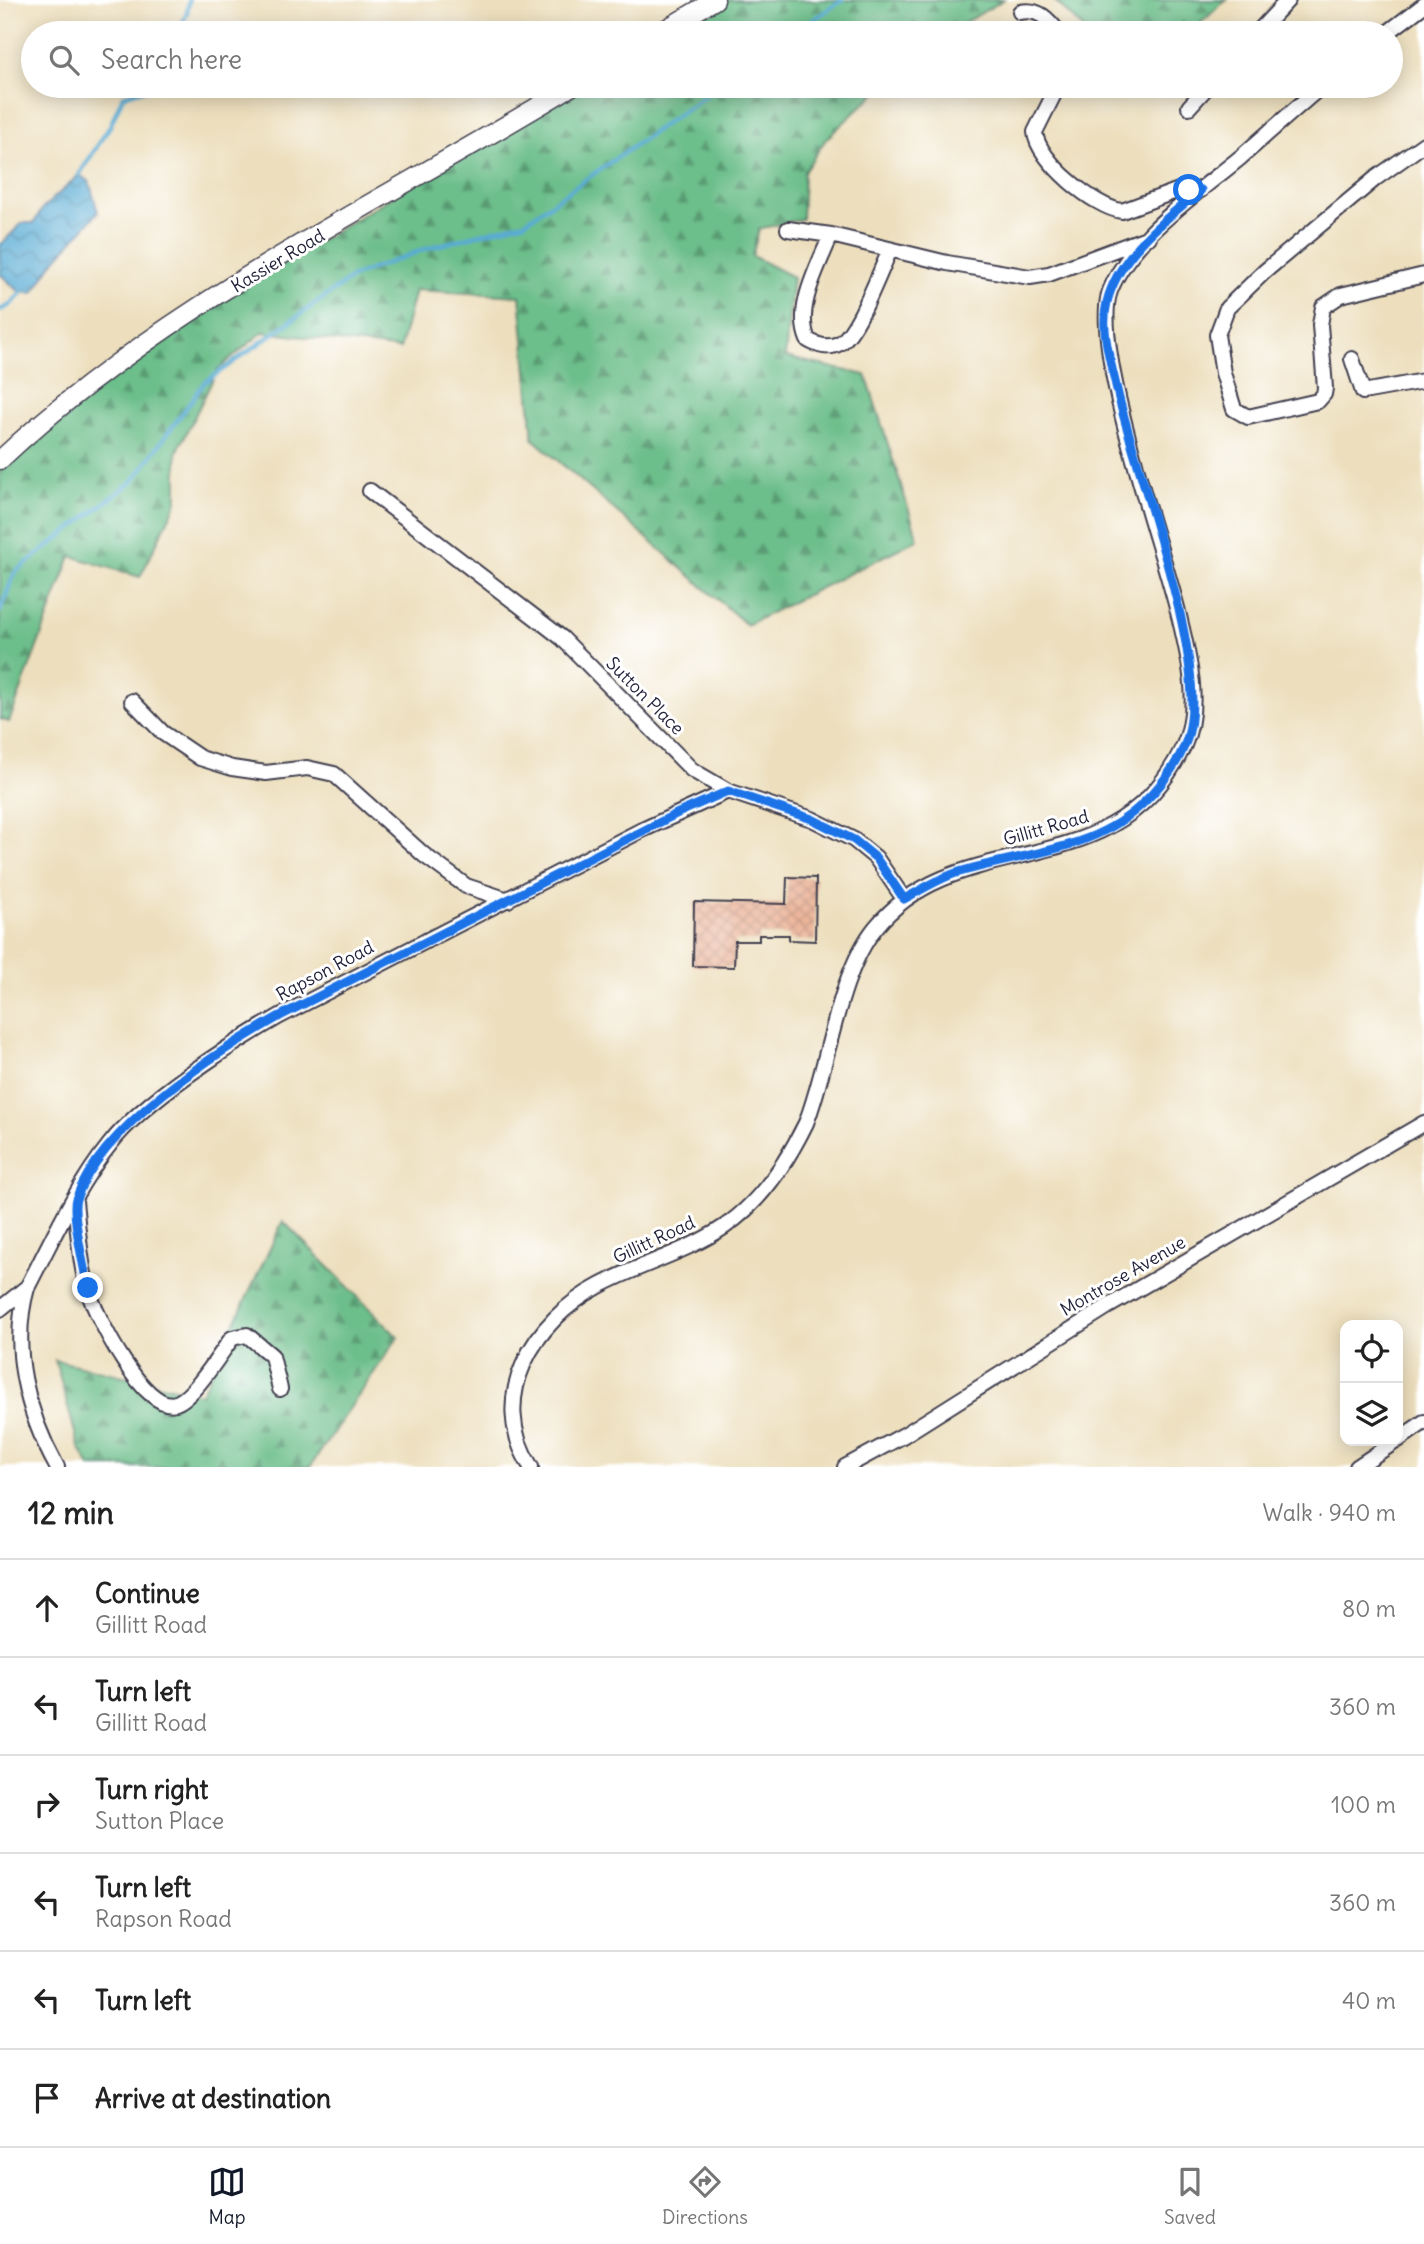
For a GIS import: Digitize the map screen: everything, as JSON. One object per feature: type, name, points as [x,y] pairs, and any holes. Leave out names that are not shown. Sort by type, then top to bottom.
[{"type":"main road","points":[[679,21],[715,0]]},
{"type":"main road","name":"Kassier Road","points":[[0,460],[87,384],[187,315],[552,98]]},
{"type":"street","points":[[1268,21],[1288,0]]},
{"type":"street","points":[[1403,21],[1424,5]]},
{"type":"street","points":[[1020,12],[1041,14],[1048,21]]},
{"type":"street","points":[[1052,98],[1041,118],[1036,140],[1047,160],[1091,195],[1115,210],[1126,211],[1174,191],[1201,190]]},
{"type":"street","points":[[1189,107],[1198,98]]},
{"type":"street","name":"Gillitt Road","points":[[531,1467],[520,1446],[513,1410],[518,1378],[527,1351],[570,1306],[599,1286],[697,1243],[723,1227],[758,1197],[796,1144],[806,1124],[853,966],[877,926],[904,899],[953,874],[1101,833],[1138,808],[1158,787],[1187,738],[1193,702],[1192,682],[1181,623],[1119,400],[1106,335],[1106,310],[1118,275],[1149,237],[1308,98]]},
{"type":"street","points":[[1424,144],[1376,178],[1264,272],[1227,308],[1217,334],[1223,373],[1234,409],[1241,415],[1248,416],[1318,401],[1325,394],[1320,326],[1323,307],[1341,295],[1424,275]]},
{"type":"street","points":[[788,229],[831,235],[890,250],[1030,277],[1049,274],[1149,237]]},
{"type":"street","points":[[831,235],[807,296],[804,317],[808,340],[818,345],[835,345],[848,334],[890,250]]},
{"type":"street","points":[[1352,359],[1363,392],[1424,381]]},
{"type":"street","name":"Sutton Place","points":[[370,491],[562,638],[692,770],[728,791],[812,819],[854,840],[876,858],[904,899]]},
{"type":"street","points":[[132,701],[163,733],[200,758],[232,768],[266,773],[307,768],[334,774],[424,855],[466,886],[508,900]]},
{"type":"street","name":"Rapson Road","points":[[57,1467],[41,1437],[19,1345],[18,1326],[27,1288],[75,1201],[108,1146],[121,1130],[250,1033],[640,831],[728,791]]},
{"type":"street","name":"Montrose Avenue","points":[[845,1467],[904,1435],[1107,1307],[1424,1123]]},
{"type":"street","points":[[75,1201],[88,1288],[94,1308],[131,1371],[153,1399],[173,1404],[186,1398],[232,1338],[247,1335],[272,1356],[280,1389]]},
{"type":"street","name":"Rapson Road","points":[[0,1309],[27,1288]]},
{"type":"street","points":[[1403,1436],[1424,1422]]},
{"type":"street","points":[[1357,1467],[1388,1446]]},
{"type":"green space","points":[[715,0],[1003,0],[968,21],[679,21]]},
{"type":"green space","points":[[1054,0],[1226,0],[1203,21],[1076,21]]},
{"type":"green space","points":[[552,98],[870,98],[826,139],[804,172],[802,219],[759,229],[752,256],[793,277],[785,357],[866,375],[918,539],[747,625],[533,439],[520,296],[415,290],[400,349],[263,332],[218,369],[177,452],[177,502],[140,577],[71,556],[9,722],[0,719],[0,460],[87,384]]},
{"type":"green space","points":[[283,1221],[398,1337],[310,1467],[90,1467],[79,1447],[55,1360],[201,1394]]},
{"type":"water","points":[[79,175],[89,181],[98,212],[52,264],[33,293],[21,293],[0,274],[0,245],[22,223],[34,223],[42,209]]},
{"type":"building","points":[[787,877],[816,878],[815,941],[789,940],[789,935],[759,935],[759,941],[735,941],[734,967],[693,966],[694,902],[786,904]]},
{"type":"waterway","points":[[183,21],[189,0]]},
{"type":"waterway","points":[[811,21],[842,0]]},
{"type":"waterway","points":[[79,175],[110,126],[122,98]]},
{"type":"waterway","points":[[0,611],[15,572],[133,481],[204,383],[354,276],[425,249],[525,222],[702,98]]},
{"type":"waterway","points":[[0,310],[10,305],[21,293]]},
{"type":"route","points":[[88,1288],[75,1201],[108,1146],[121,1130],[147,1108],[250,1033],[280,1016],[678,813],[728,791],[812,819],[864,847],[876,858],[904,899],[953,874],[1084,840],[1101,833],[1138,808],[1158,787],[1187,738],[1193,702],[1192,682],[1172,588],[1119,400],[1106,335],[1106,310],[1118,275],[1149,237],[1201,190],[1189,190]]}]
